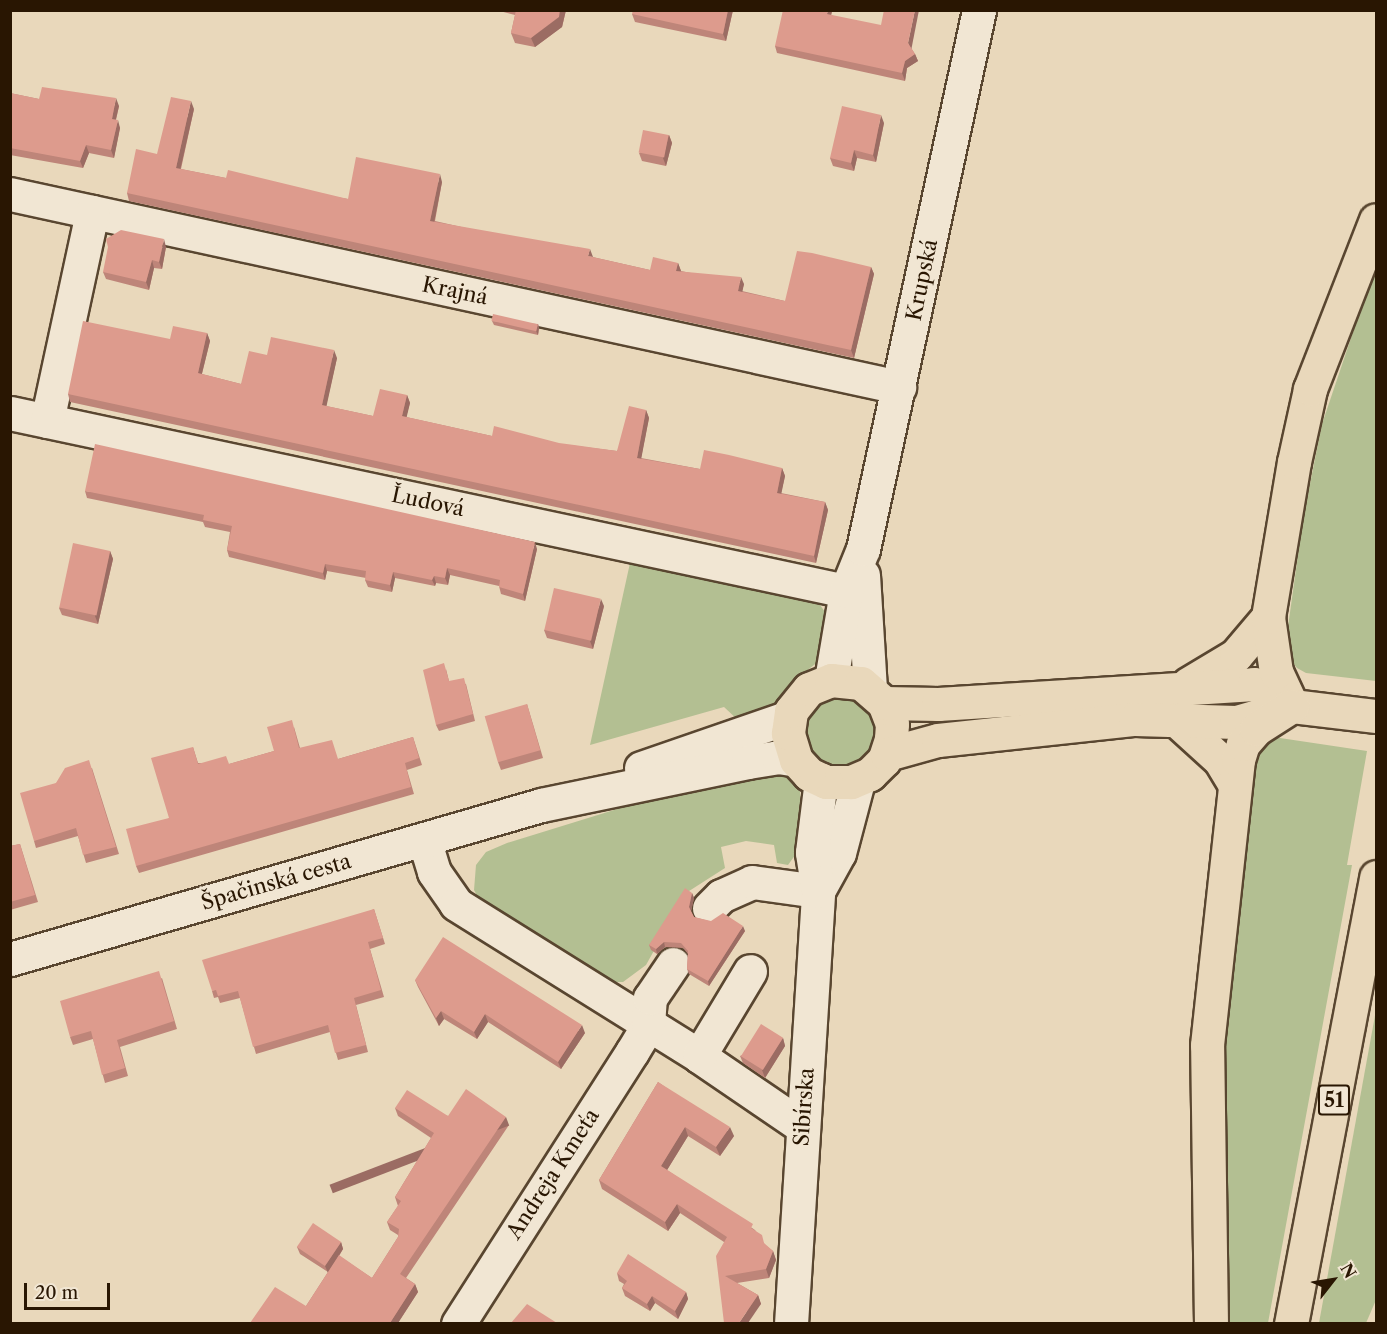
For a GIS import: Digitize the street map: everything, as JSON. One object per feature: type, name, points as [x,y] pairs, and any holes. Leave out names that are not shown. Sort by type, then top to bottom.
[{"type":"main road","points":[[1292,706],[1276,672],[1268,617],[1310,389],[1377,220]]},
{"type":"main road","points":[[1183,687],[1236,655],[1268,617]]},
{"type":"main road","points":[[877,696],[892,731],[887,754],[875,770],[858,781],[839,784],[821,780],[796,760],[788,739],[789,717],[805,692],[831,680],[851,680],[877,696],[938,704],[1254,684],[1292,706]]},
{"type":"main road","points":[[1211,1323],[1207,1045],[1235,785],[1243,744],[1256,729],[1292,706]]},
{"type":"main road","points":[[887,754],[938,740],[1135,719],[1236,722],[1292,706],[1377,716]]},
{"type":"main road","points":[[1175,719],[1220,760],[1235,785]]},
{"type":"main road","name":"51","points":[[1291,1323],[1377,877]]},
{"type":"street","name":"Krupská","points":[[831,680],[846,591],[863,549],[979,10]]},
{"type":"street","name":"Krajná","points":[[10,194],[899,387]]},
{"type":"street","points":[[48,421],[93,212]]},
{"type":"street","name":"Ľudová","points":[[10,413],[846,591]]},
{"type":"street","name":"Krupská","points":[[863,549],[877,696]]},
{"type":"street","name":"Špačinská cesta","points":[[10,959],[541,805],[738,732],[789,717]]},
{"type":"street","name":"Špačinská cesta","points":[[541,805],[748,762],[796,760]]},
{"type":"street","name":"Sibírska","points":[[791,1323],[818,891],[812,852],[821,780]]},
{"type":"street","name":"Sibírska","points":[[818,891],[839,853],[858,781]]},
{"type":"street","points":[[424,839],[434,872],[456,904],[699,1056],[803,1127]]},
{"type":"street","points":[[709,908],[721,896],[752,882],[818,891]]},
{"type":"street","points":[[648,1025],[650,998],[673,964]]},
{"type":"street","points":[[699,1056],[750,971]]},
{"type":"street","name":"Andreja Kmeťa","points":[[458,1323],[648,1025]]},
{"type":"green space","points":[[1376,264],[1376,681],[1306,673],[1297,668],[1289,658],[1287,634],[1303,519],[1322,424]]},
{"type":"green space","points":[[630,563],[818,602],[827,615],[819,661],[795,680],[775,705],[739,721],[724,707],[590,745]]},
{"type":"green space","points":[[848,692],[879,716],[873,754],[839,770],[816,760],[804,739],[807,714],[824,696]]},
{"type":"green space","points":[[1280,738],[1367,751],[1347,865],[1352,865],[1268,1323],[1226,1324],[1220,1090],[1227,985],[1251,762],[1258,747],[1268,739]]},
{"type":"green space","points":[[781,769],[800,786],[801,847],[788,865],[777,863],[774,845],[746,841],[721,847],[725,868],[686,893],[646,965],[623,982],[607,982],[481,903],[474,890],[476,865],[486,852],[507,843],[724,776]]},
{"type":"green space","points":[[1376,1010],[1376,1300],[1366,1323],[1319,1323]]},
{"type":"building","points":[[516,10],[560,10],[559,17],[531,38],[511,33]]},
{"type":"building","points":[[633,10],[728,10],[723,34],[632,14]]},
{"type":"building","points":[[783,10],[828,10],[827,14],[881,25],[884,10],[915,10],[908,43],[915,54],[905,61],[902,73],[775,46]]},
{"type":"building","points":[[42,87],[116,98],[112,119],[118,120],[111,150],[86,145],[80,161],[10,148],[10,93],[39,99]]},
{"type":"building","points":[[171,97],[191,101],[176,168],[226,178],[228,170],[348,199],[356,157],[440,174],[430,221],[590,249],[588,256],[650,270],[653,257],[678,263],[676,271],[741,277],[738,291],[785,301],[797,251],[871,267],[851,350],[127,193],[136,149],[157,154]]},
{"type":"building","points":[[842,106],[881,115],[873,155],[854,150],[851,163],[830,158]]},
{"type":"building","points":[[643,130],[669,135],[664,158],[639,153]]},
{"type":"building","points":[[121,230],[164,239],[159,262],[152,260],[146,282],[103,272],[108,247],[106,239]]},
{"type":"building","points":[[493,314],[538,324],[536,331],[491,321]]},
{"type":"building","points":[[83,321],[170,339],[173,326],[207,333],[198,373],[241,384],[249,351],[267,355],[271,337],[334,350],[322,405],[373,416],[380,389],[407,395],[402,416],[492,436],[494,426],[559,443],[617,451],[629,406],[646,410],[637,458],[700,469],[704,450],[729,455],[782,468],[777,493],[825,502],[814,556],[68,394]]},
{"type":"building","points":[[95,444],[535,542],[523,594],[499,587],[500,580],[447,568],[445,578],[434,576],[432,580],[393,572],[390,585],[365,580],[366,571],[325,564],[323,573],[227,550],[232,526],[203,520],[204,515],[85,491]]},
{"type":"building","points":[[73,543],[110,551],[96,615],[59,608]]},
{"type":"building","points":[[554,588],[601,599],[591,641],[544,630]]},
{"type":"building","points":[[444,663],[449,681],[464,678],[473,714],[436,725],[423,670]]},
{"type":"building","points":[[527,704],[540,750],[498,762],[485,716]]},
{"type":"building","points":[[292,720],[299,748],[332,740],[338,759],[413,737],[419,758],[405,763],[411,787],[136,866],[126,829],[169,818],[151,758],[193,747],[198,764],[226,756],[229,764],[274,751],[267,727]]},
{"type":"building","points":[[89,760],[116,847],[83,855],[76,828],[34,841],[20,793],[56,783],[65,768]]},
{"type":"building","points":[[20,844],[35,895],[10,902],[10,846]]},
{"type":"building","points":[[685,888],[692,893],[689,907],[694,917],[711,921],[723,913],[743,926],[708,981],[687,969],[688,951],[681,943],[664,942],[656,949],[649,945]]},
{"type":"building","points":[[374,909],[383,938],[368,942],[381,990],[354,998],[366,1045],[335,1053],[328,1025],[253,1047],[238,991],[218,996],[216,990],[212,991],[202,960]]},
{"type":"building","points":[[443,937],[582,1025],[558,1062],[485,1014],[474,1032],[441,1011],[436,1018],[415,980]]},
{"type":"building","points":[[159,971],[174,1021],[117,1040],[125,1068],[102,1075],[91,1031],[70,1037],[60,1001]]},
{"type":"building","points":[[761,1024],[783,1038],[763,1070],[741,1056]]},
{"type":"building","points":[[658,1082],[730,1127],[716,1147],[685,1127],[661,1166],[753,1224],[751,1228],[762,1235],[764,1243],[773,1251],[766,1269],[725,1276],[758,1295],[739,1323],[724,1323],[716,1256],[727,1237],[677,1204],[665,1222],[599,1180]]},
{"type":"building","points":[[466,1089],[506,1117],[400,1274],[415,1284],[390,1323],[250,1323],[275,1287],[306,1306],[339,1255],[372,1278],[398,1237],[399,1229],[387,1222],[401,1201],[395,1197],[434,1133],[395,1108],[407,1090],[448,1116]]},
{"type":"building","points":[[313,1223],[341,1242],[325,1266],[297,1247]]},
{"type":"building","points":[[628,1254],[686,1292],[675,1311],[652,1296],[647,1304],[622,1288],[627,1281],[617,1273]]},
{"type":"building","points":[[527,1304],[557,1323],[511,1323]]}]
